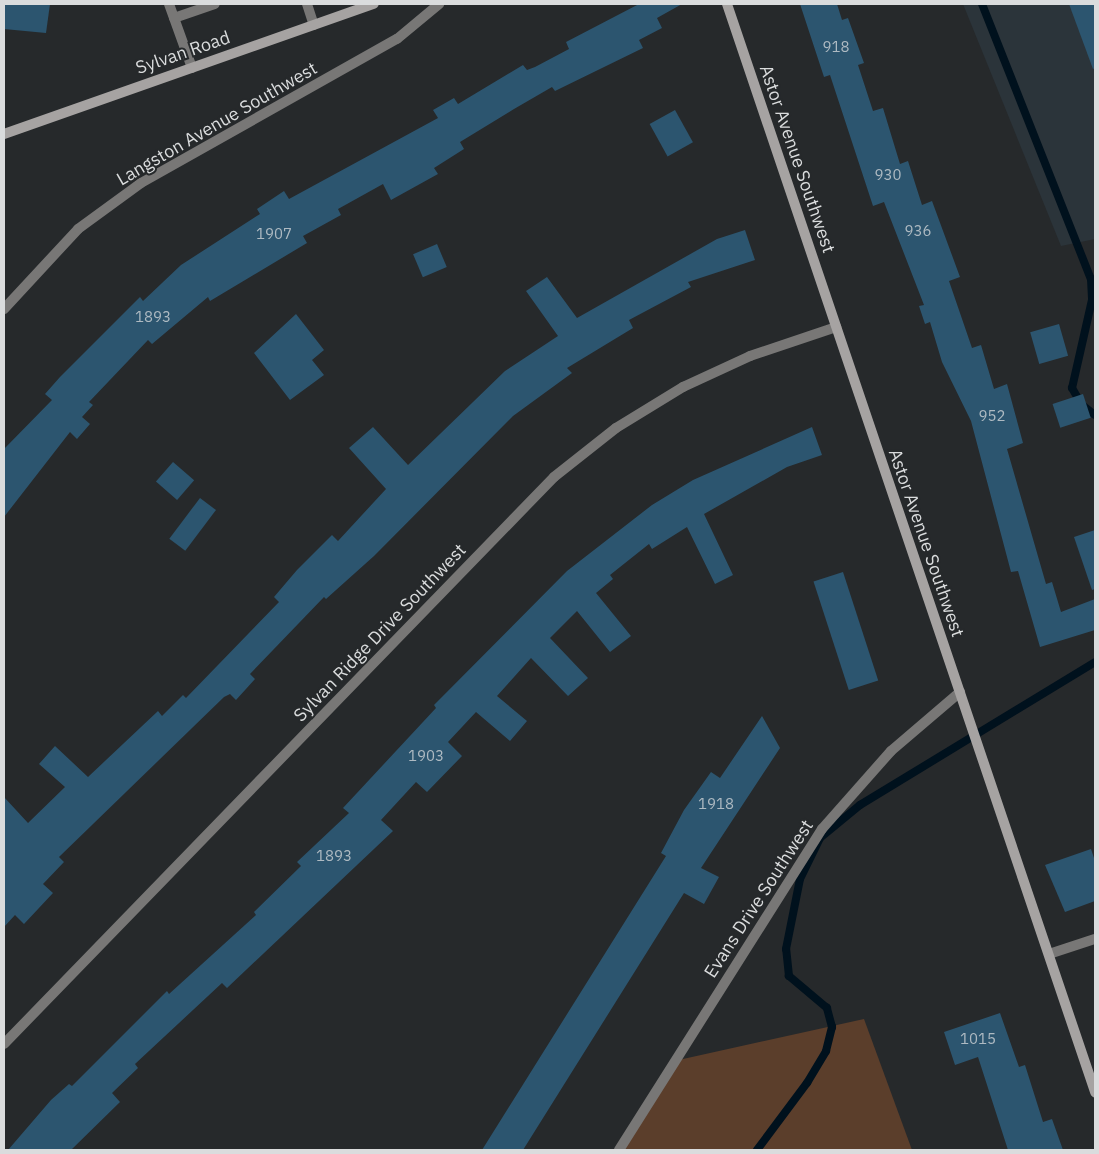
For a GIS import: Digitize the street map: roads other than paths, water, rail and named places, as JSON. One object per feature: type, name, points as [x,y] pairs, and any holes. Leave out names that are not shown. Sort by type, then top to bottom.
[{"type":"street","points":[[169,4],[192,68]]},
{"type":"street","points":[[174,18],[215,4]]},
{"type":"street","points":[[307,4],[314,24]]},
{"type":"street","name":"Sylvan Road","points":[[4,134],[374,4]]},
{"type":"street","name":"Langston Avenue Southwest","points":[[4,309],[78,230],[140,183],[397,39],[439,4]]},
{"type":"street","name":"Astor Avenue Southwest","points":[[727,4],[1095,1092]]},
{"type":"street","name":"Sylvan Ridge Drive Southwest","points":[[4,1044],[554,477],[616,428],[683,387],[750,356],[836,327]]},
{"type":"street","name":"Evans Drive Southwest","points":[[619,1150],[822,829],[891,751],[960,692]]},
{"type":"street","points":[[1049,954],[1095,939]]},
{"type":"waterway","points":[[982,4],[1091,279],[1092,300],[1072,388],[1082,405],[1095,415]]},
{"type":"waterway","points":[[757,1150],[807,1083],[826,1051],[832,1027],[827,1008],[789,976],[786,949],[800,879],[820,838],[860,805],[1095,662]]}]
